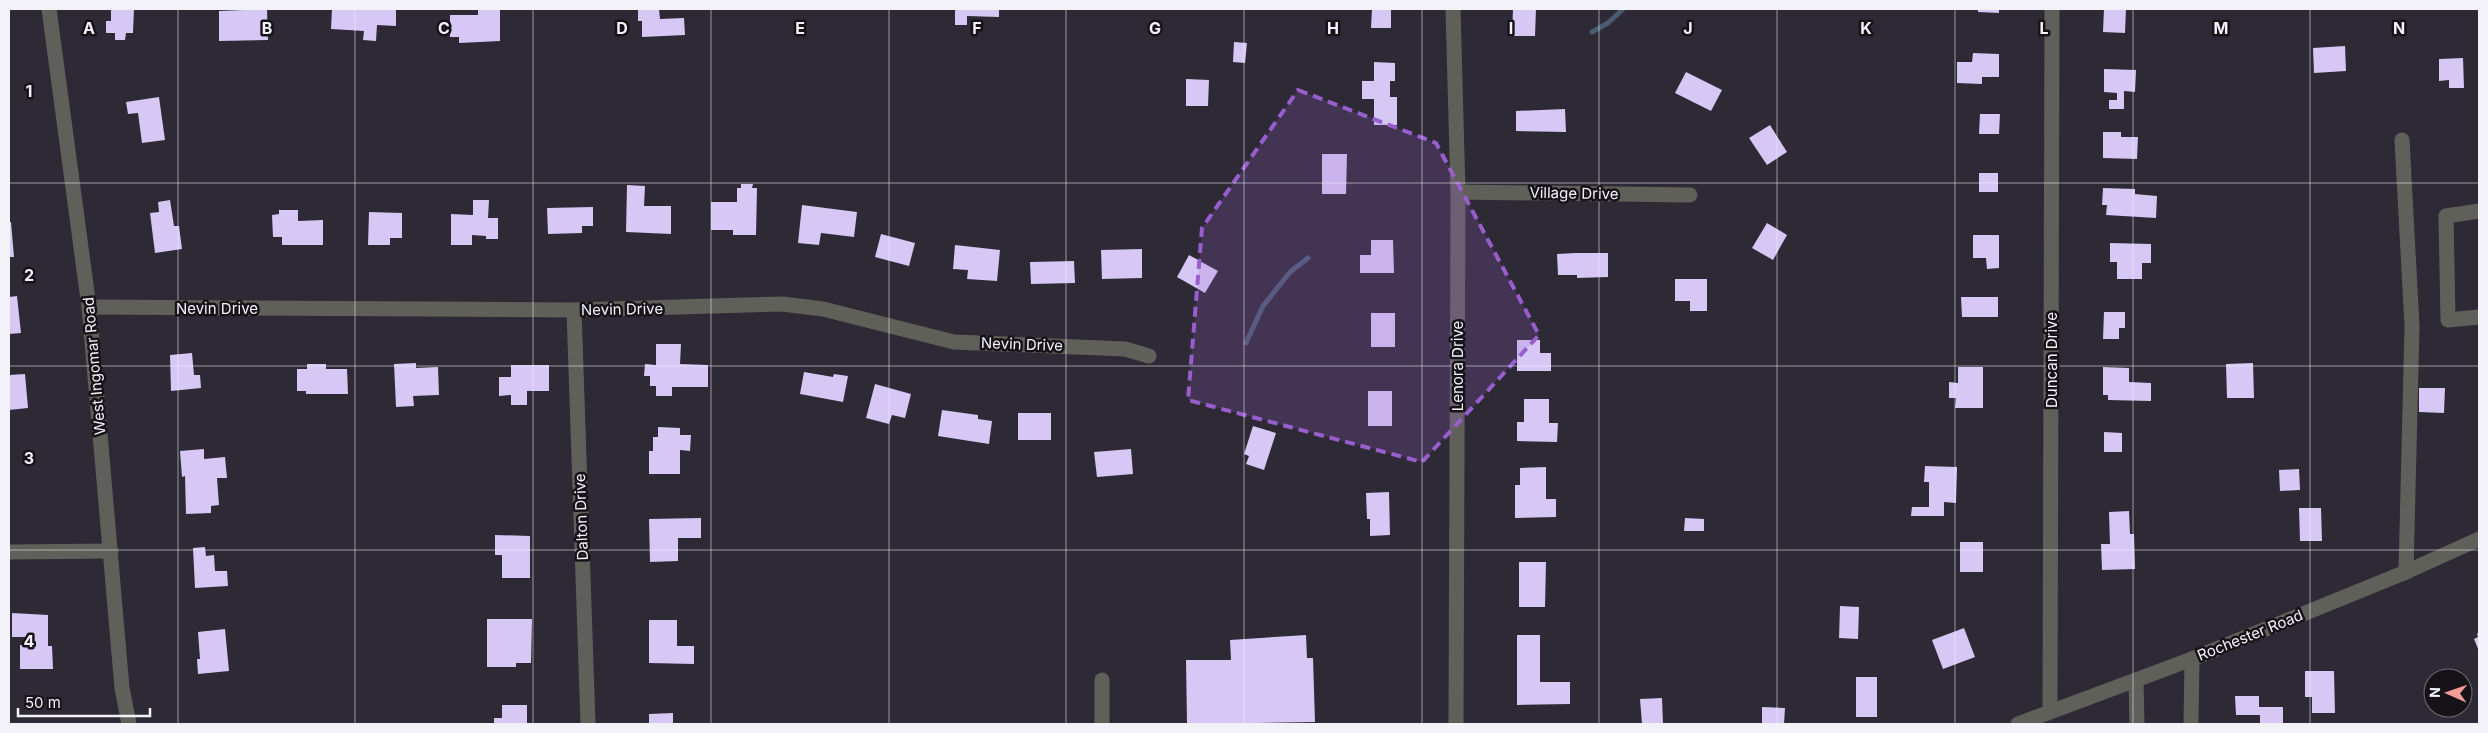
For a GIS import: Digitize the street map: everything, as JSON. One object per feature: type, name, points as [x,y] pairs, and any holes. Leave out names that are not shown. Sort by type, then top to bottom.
[{"type":"street","name":"West Ingomar Road","points":[[49,9],[89,307],[122,688],[129,724]]},
{"type":"street","name":"Lenora Drive","points":[[1453,9],[1458,192],[1456,724]]},
{"type":"street","name":"Duncan Drive","points":[[2050,712],[2052,9]]},
{"type":"street","points":[[2402,140],[2412,326],[2406,572]]},
{"type":"street","name":"Village Drive","points":[[1458,192],[1690,195]]},
{"type":"street","points":[[2479,211],[2446,216],[2448,320],[2479,317]]},
{"type":"street","name":"Nevin Drive","points":[[89,307],[574,310],[782,304],[823,310],[954,342],[1125,349],[1149,356]]},
{"type":"street","name":"Dalton Drive","points":[[574,310],[588,724]]},
{"type":"street","name":"Rochester Road","points":[[2018,724],[2192,659],[2406,572],[2479,539]]},
{"type":"street","points":[[9,552],[111,551]]},
{"type":"street","points":[[2191,724],[2192,659]]},
{"type":"street","points":[[1102,680],[1102,724]]},
{"type":"street","points":[[2136,680],[2137,724]]},
{"type":"highlighted area","points":[[1298,90],[1436,143],[1539,335],[1422,462],[1188,400],[1202,228]]},
{"type":"building","points":[[111,9],[134,9],[133,33],[126,33],[125,40],[115,40],[115,33],[106,33],[106,21],[111,21]]},
{"type":"building","points":[[267,9],[268,40],[219,41],[219,11]]},
{"type":"building","points":[[332,9],[396,9],[396,26],[377,25],[376,41],[363,40],[364,31],[331,29]]},
{"type":"building","points":[[478,9],[500,9],[500,41],[459,43],[459,37],[450,37],[450,15],[478,15]]},
{"type":"building","points":[[638,9],[659,9],[660,19],[684,18],[685,35],[642,37],[642,21],[638,21]]},
{"type":"building","points":[[955,9],[999,9],[999,17],[967,16],[967,25],[955,25]]},
{"type":"building","points":[[1372,9],[1391,9],[1391,28],[1371,28]]},
{"type":"building","points":[[1513,9],[1536,9],[1535,36],[1512,36]]},
{"type":"building","points":[[1978,9],[1999,9],[1999,13],[1978,12]]},
{"type":"building","points":[[2104,9],[2126,9],[2125,33],[2103,32]]},
{"type":"building","points":[[1234,42],[1247,43],[1245,63],[1233,62]]},
{"type":"building","points":[[2345,46],[2346,71],[2314,73],[2313,48]]},
{"type":"building","points":[[1973,53],[1999,54],[1999,77],[1982,77],[1982,84],[1957,83],[1957,62],[1972,62]]},
{"type":"building","points":[[2463,58],[2464,88],[2449,88],[2449,80],[2439,81],[2439,59]]},
{"type":"building","points":[[1374,62],[1395,63],[1395,81],[1390,81],[1390,97],[1397,97],[1397,125],[1374,125],[1374,99],[1362,99],[1362,81],[1374,81]]},
{"type":"building","points":[[2104,69],[2136,70],[2135,92],[2124,91],[2124,109],[2109,109],[2109,100],[2117,100],[2117,93],[2104,92]]},
{"type":"building","points":[[1686,72],[1722,90],[1711,111],[1675,93]]},
{"type":"building","points":[[1186,79],[1209,80],[1208,106],[1186,106]]},
{"type":"building","points":[[159,97],[165,140],[142,143],[138,113],[128,114],[126,102]]},
{"type":"building","points":[[1565,109],[1566,132],[1516,131],[1516,111]]},
{"type":"building","points":[[1980,114],[2000,114],[1999,134],[1979,134]]},
{"type":"building","points":[[1770,125],[1787,152],[1767,165],[1749,138]]},
{"type":"building","points":[[2103,132],[2121,132],[2121,137],[2138,137],[2137,159],[2103,158]]},
{"type":"building","points":[[1322,154],[1347,154],[1346,194],[1322,194]]},
{"type":"building","points":[[1979,173],[1998,173],[1998,192],[1979,192]]},
{"type":"building","points":[[741,184],[753,184],[752,188],[757,188],[756,235],[733,235],[733,230],[711,230],[711,202],[737,202],[737,188],[741,188]]},
{"type":"building","points":[[627,185],[645,186],[644,206],[671,206],[671,234],[626,232]]},
{"type":"building","points":[[2103,188],[2135,189],[2135,194],[2157,196],[2156,218],[2106,215],[2107,205],[2102,205]]},
{"type":"building","points":[[170,200],[174,226],[179,226],[182,249],[155,253],[150,213],[159,212],[158,202]]},
{"type":"building","points":[[473,200],[489,200],[488,218],[498,218],[498,239],[486,239],[486,236],[472,235],[472,245],[451,245],[451,214],[473,215]]},
{"type":"building","points":[[802,205],[857,212],[854,237],[821,233],[819,245],[798,243]]},
{"type":"building","points":[[593,207],[593,226],[582,226],[582,233],[548,234],[547,208]]},
{"type":"building","points":[[279,210],[298,210],[298,221],[323,220],[323,245],[282,245],[282,237],[273,237],[272,215],[279,214]]},
{"type":"building","points":[[369,212],[402,213],[402,238],[390,238],[390,245],[368,245]]},
{"type":"building","points":[[9,222],[11,222],[14,257],[9,257]]},
{"type":"building","points":[[1767,223],[1787,235],[1773,260],[1752,248]]},
{"type":"building","points":[[881,234],[915,243],[909,266],[875,257]]},
{"type":"building","points":[[1973,235],[1999,235],[1999,268],[1987,269],[1986,258],[1973,258]]},
{"type":"building","points":[[1371,240],[1393,240],[1394,273],[1360,273],[1360,255],[1371,255]]},
{"type":"building","points":[[2110,243],[2151,244],[2151,263],[2142,263],[2142,279],[2117,279],[2117,262],[2110,262]]},
{"type":"building","points":[[955,245],[1000,250],[997,281],[967,279],[968,270],[953,269]]},
{"type":"building","points":[[1142,249],[1142,278],[1102,279],[1101,250]]},
{"type":"building","points":[[1608,253],[1608,277],[1577,278],[1577,275],[1558,275],[1557,254]]},
{"type":"building","points":[[1189,255],[1218,271],[1205,293],[1177,277]]},
{"type":"building","points":[[1074,261],[1075,283],[1031,284],[1030,262]]},
{"type":"building","points":[[1675,279],[1707,279],[1707,311],[1690,311],[1690,301],[1675,301]]},
{"type":"building","points":[[17,296],[21,333],[9,334],[9,297]]},
{"type":"building","points":[[1961,297],[1998,297],[1998,317],[1962,317]]},
{"type":"building","points":[[2104,312],[2125,312],[2125,328],[2119,328],[2119,339],[2103,339]]},
{"type":"building","points":[[1371,313],[1395,313],[1395,347],[1371,347]]},
{"type":"building","points":[[1517,340],[1540,340],[1540,353],[1551,353],[1551,371],[1517,371]]},
{"type":"building","points":[[656,344],[681,344],[680,364],[708,365],[708,387],[672,387],[672,396],[656,396],[656,386],[650,386],[650,376],[644,376],[645,364],[656,365]]},
{"type":"building","points":[[192,353],[194,375],[200,375],[201,388],[171,391],[170,355]]},
{"type":"building","points":[[416,363],[416,368],[438,367],[439,395],[413,396],[414,406],[396,407],[394,364]]},
{"type":"building","points":[[2253,363],[2254,398],[2227,398],[2226,364]]},
{"type":"building","points":[[307,364],[326,364],[326,369],[347,369],[348,394],[306,394],[306,391],[297,391],[297,369],[307,369]]},
{"type":"building","points":[[511,365],[549,365],[549,391],[527,391],[527,405],[511,405],[511,395],[499,396],[499,377],[511,377]]},
{"type":"building","points":[[1958,367],[1983,367],[1983,408],[1955,408],[1956,398],[1949,398],[1949,382],[1958,383]]},
{"type":"building","points":[[2103,367],[2129,368],[2129,382],[2151,383],[2151,401],[2108,400],[2108,395],[2103,395]]},
{"type":"building","points":[[804,372],[833,377],[834,374],[848,376],[843,402],[800,394]]},
{"type":"building","points":[[25,374],[28,408],[9,410],[9,375]]},
{"type":"building","points":[[875,384],[911,394],[905,418],[892,415],[889,424],[866,418]]},
{"type":"building","points":[[2419,388],[2445,388],[2444,413],[2419,412]]},
{"type":"building","points":[[1368,391],[1392,391],[1392,426],[1368,426]]},
{"type":"building","points":[[1524,399],[1549,399],[1549,423],[1558,423],[1557,442],[1517,441],[1517,422],[1524,422]]},
{"type":"building","points":[[942,410],[978,415],[978,419],[992,421],[989,444],[938,436]]},
{"type":"building","points":[[1018,413],[1051,413],[1051,440],[1018,440]]},
{"type":"building","points":[[1253,426],[1276,433],[1264,470],[1246,464],[1249,456],[1244,454]]},
{"type":"building","points":[[658,427],[680,428],[680,435],[691,435],[690,451],[680,450],[680,474],[649,474],[649,451],[653,451],[653,437],[658,437]]},
{"type":"building","points":[[2104,432],[2122,433],[2122,452],[2104,452]]},
{"type":"building","points":[[204,449],[204,459],[225,457],[227,478],[217,478],[219,505],[211,506],[211,513],[186,514],[185,476],[182,477],[180,451]]},
{"type":"building","points":[[1131,449],[1133,474],[1097,477],[1094,452]]},
{"type":"building","points":[[1925,466],[1957,467],[1956,503],[1944,502],[1944,516],[1911,516],[1912,507],[1929,507],[1929,482],[1924,482]]},
{"type":"building","points":[[1546,467],[1546,499],[1556,499],[1556,517],[1515,518],[1515,485],[1520,485],[1520,468]]},
{"type":"building","points":[[2299,469],[2300,490],[2280,491],[2279,470]]},
{"type":"building","points":[[1389,492],[1390,535],[1370,536],[1370,519],[1367,519],[1366,493]]},
{"type":"building","points":[[2299,508],[2321,508],[2322,541],[2300,541]]},
{"type":"building","points":[[2129,511],[2130,534],[2134,534],[2135,569],[2102,570],[2101,544],[2110,544],[2109,512]]},
{"type":"building","points":[[701,518],[701,538],[678,538],[678,561],[650,562],[649,519]]},
{"type":"building","points":[[1685,518],[1704,519],[1704,531],[1684,531]]},
{"type":"building","points":[[495,535],[530,536],[530,578],[502,578],[502,555],[495,555]]},
{"type":"building","points":[[1960,542],[1983,542],[1983,572],[1960,572]]},
{"type":"building","points":[[205,547],[206,556],[214,555],[215,571],[227,571],[228,586],[195,588],[193,548]]},
{"type":"building","points":[[1519,562],[1546,562],[1545,607],[1519,607]]},
{"type":"building","points":[[1840,606],[1859,607],[1858,639],[1839,638]]},
{"type":"building","points":[[12,613],[48,615],[48,646],[52,646],[53,669],[20,669],[20,645],[27,645],[27,637],[12,637]]},
{"type":"building","points":[[487,619],[532,619],[531,663],[516,663],[516,667],[487,667]]},
{"type":"building","points":[[649,620],[677,620],[677,646],[694,646],[694,664],[649,663]]},
{"type":"building","points":[[1964,628],[1975,657],[1943,669],[1932,640]]},
{"type":"building","points":[[225,629],[229,671],[198,674],[197,659],[200,659],[198,632]]},
{"type":"building","points":[[2479,632],[2479,651],[2474,639],[2478,637],[2477,634]]},
{"type":"building","points":[[1306,635],[1307,658],[1313,658],[1315,722],[1187,724],[1186,660],[1231,660],[1230,640]]},
{"type":"building","points":[[1517,635],[1540,635],[1540,682],[1570,682],[1570,704],[1517,705]]},
{"type":"building","points":[[2305,671],[2334,671],[2335,713],[2312,713],[2312,697],[2305,697]]},
{"type":"building","points":[[1856,677],[1877,677],[1877,717],[1856,717]]},
{"type":"building","points":[[2235,696],[2259,696],[2259,707],[2283,707],[2283,723],[2260,723],[2260,715],[2236,715]]},
{"type":"building","points":[[1662,698],[1663,724],[1642,724],[1640,699]]},
{"type":"building","points":[[502,705],[527,705],[527,724],[494,724],[494,718],[502,718]]},
{"type":"building","points":[[1762,707],[1785,708],[1784,724],[1762,724]]},
{"type":"building","points":[[673,713],[673,724],[649,724],[649,714]]},
{"type":"waterway","points":[[1592,32],[1608,23],[1623,9]]},
{"type":"waterway","points":[[1246,343],[1263,306],[1290,272],[1308,258]]}]
